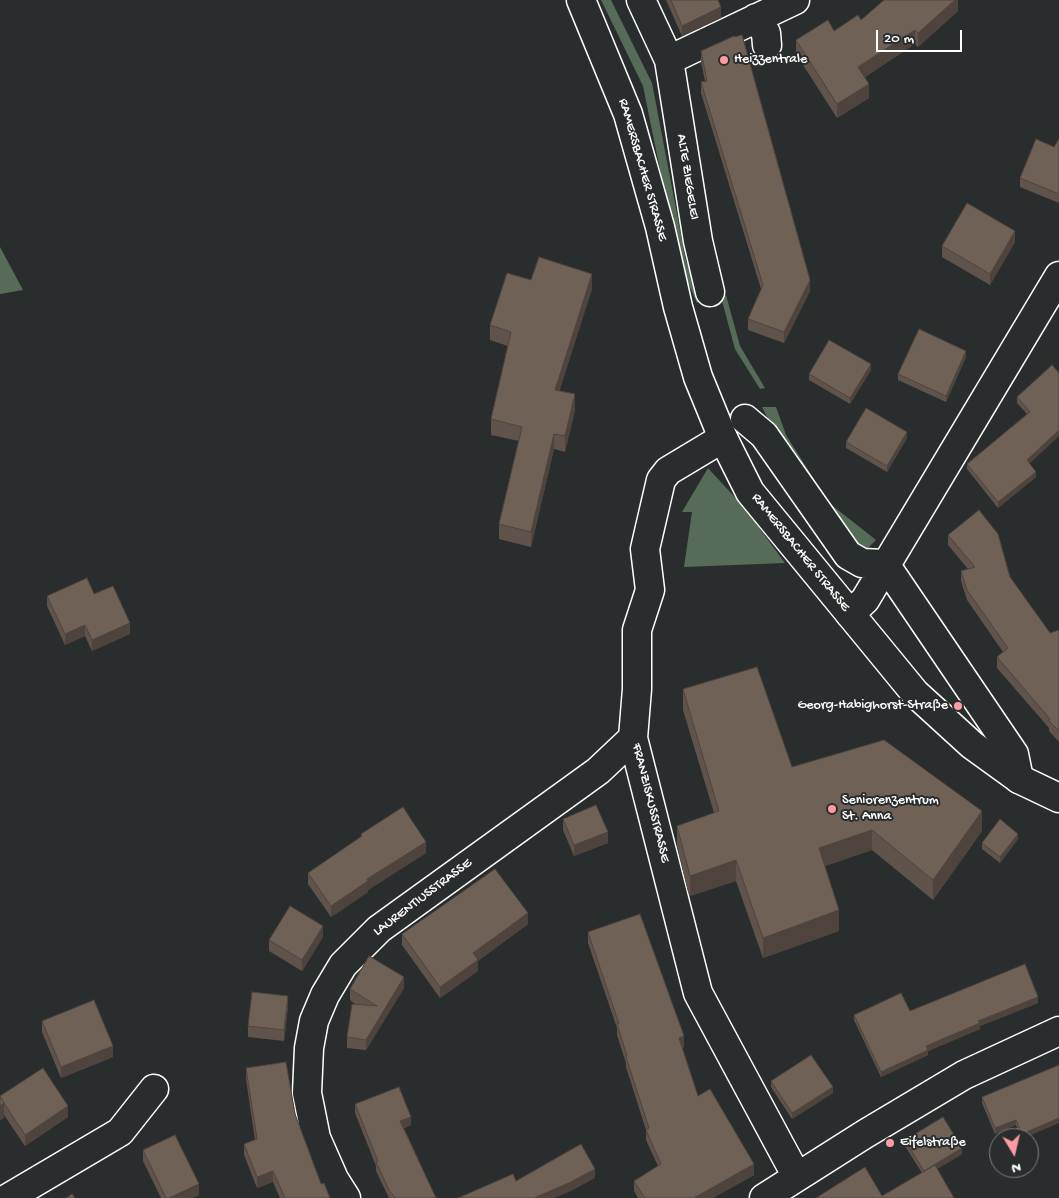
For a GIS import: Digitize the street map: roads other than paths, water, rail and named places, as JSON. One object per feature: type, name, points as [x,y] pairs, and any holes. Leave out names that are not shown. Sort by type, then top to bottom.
[{"type":"street","name":"RAMERSBACHER STRASSE","points":[[581,0],[628,114],[660,227],[678,307],[698,377],[750,492],[915,693],[972,745],[1019,780],[1059,798]]},
{"type":"street","name":"ALTE ZIEGELEI","points":[[640,0],[668,60],[698,240],[710,292]]},
{"type":"street","points":[[668,60],[795,0]]},
{"type":"street","points":[[756,18],[766,33],[767,45]]},
{"type":"street","points":[[850,614],[865,600],[1059,276]]},
{"type":"street","points":[[745,419],[764,435],[848,555],[862,563],[885,564]]},
{"type":"street","name":"FRANZISKUSSTRASSE","points":[[724,438],[668,471],[661,480],[646,549],[650,590],[637,630],[637,688],[633,738],[698,993],[797,1177]]},
{"type":"street","points":[[885,564],[1014,754],[1019,780]]},
{"type":"street","name":"LAURENTIUSSTRASSE","points":[[346,1198],[334,1179],[316,1138],[308,1094],[309,1048],[314,1021],[325,995],[342,965],[379,929],[598,771],[633,738]]},
{"type":"street","points":[[764,1198],[873,1129],[964,1075],[1059,1031]]},
{"type":"street","points":[[8,1198],[120,1132],[154,1089]]},
{"type":"place","name":"Heizzentrale","points":[[724,60]]},
{"type":"place","name":"Georg-Habighorst-Straße","points":[[958,706]]},
{"type":"place","name":"Seniorenzentrum St. Anna","points":[[832,809]]},
{"type":"place","name":"Eifelstraße","points":[[890,1143]]}]
